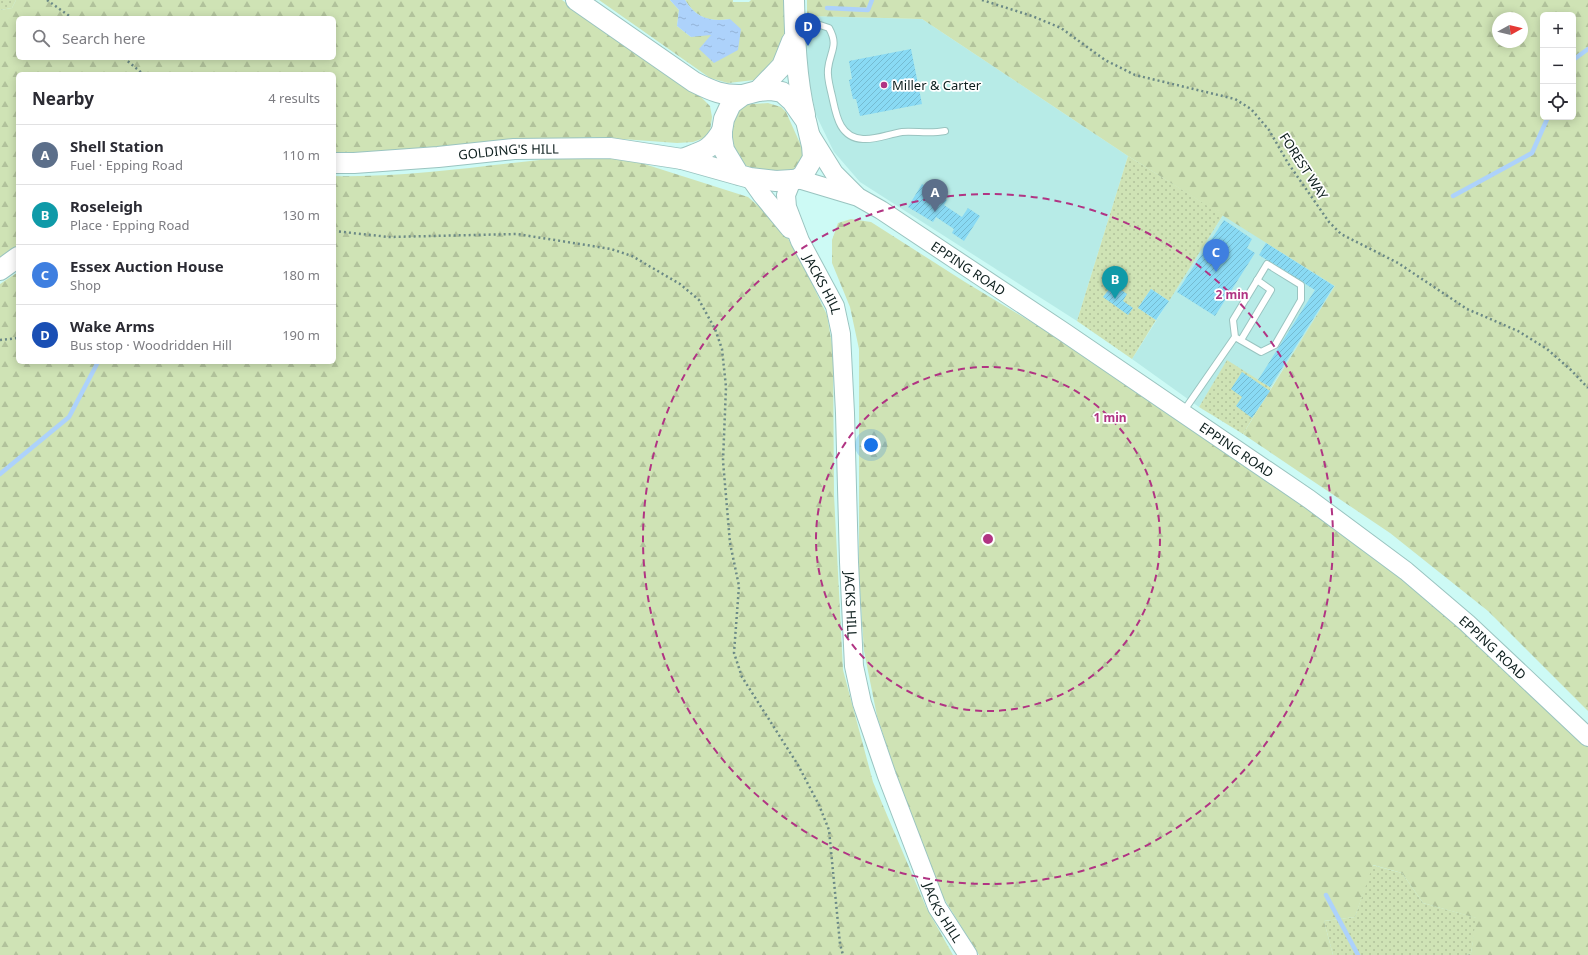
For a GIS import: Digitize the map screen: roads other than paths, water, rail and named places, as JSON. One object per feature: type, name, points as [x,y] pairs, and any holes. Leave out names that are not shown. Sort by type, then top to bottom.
[{"type":"main road","points":[[576,0],[694,82],[710,95],[719,106],[723,125],[724,150],[800,241]]},
{"type":"main road","points":[[745,177],[776,181],[795,179],[803,175],[813,158],[799,88],[794,0]]},
{"type":"main road","points":[[682,159],[714,143],[731,104],[750,93],[782,66],[795,28]]},
{"type":"main road","points":[[694,82],[728,96],[770,90],[782,92],[792,101],[808,127]]},
{"type":"main road","name":"EPPING ROAD","points":[[808,127],[834,173],[858,197],[932,244],[1309,499],[1406,570],[1467,623],[1588,737]]},
{"type":"main road","name":"GOLDING'S HILL","points":[[336,163],[400,160],[514,149],[610,148],[682,159],[745,177]]},
{"type":"main road","points":[[795,179],[786,195],[787,207],[800,241]]},
{"type":"main road","name":"EPPING ROAD","points":[[795,179],[858,197]]},
{"type":"main road","name":"JACKS HILL","points":[[800,241],[835,306],[841,334],[854,666],[862,703],[886,776],[937,907],[968,955]]},
{"type":"main road","points":[[0,270],[16,258]]},
{"type":"lane","points":[[795,28],[825,26],[829,28],[834,37],[828,76],[837,120],[843,130],[847,133],[861,139],[871,139],[906,132],[935,133],[945,131]]},
{"type":"lane","points":[[1182,413],[1235,337],[1233,320],[1267,264],[1301,285],[1302,300],[1275,345],[1261,352],[1235,337]]},
{"type":"lane","points":[[1241,340],[1272,290],[1257,280]]},
{"type":"water","points":[[670,0],[685,0],[699,15],[710,19],[730,19],[741,29],[738,50],[714,63],[699,49],[711,35],[691,37],[677,26],[679,10]]},
{"type":"waterway","points":[[827,8],[868,10],[872,0]]},
{"type":"waterway","points":[[1576,58],[1588,49]]},
{"type":"waterway","points":[[1453,196],[1532,153],[1547,120]]},
{"type":"waterway","points":[[0,474],[69,417],[97,364]]},
{"type":"waterway","points":[[1326,895],[1358,955]]},
{"type":"place","name":"Wake Arms","points":[[808,46]]},
{"type":"place","name":"Miller & Carter","points":[[884,85]]},
{"type":"place","name":"Shell Station","points":[[935,212]]},
{"type":"place","name":"Essex Auction House","points":[[1216,272]]},
{"type":"place","name":"Roseleigh","points":[[1115,299]]}]
